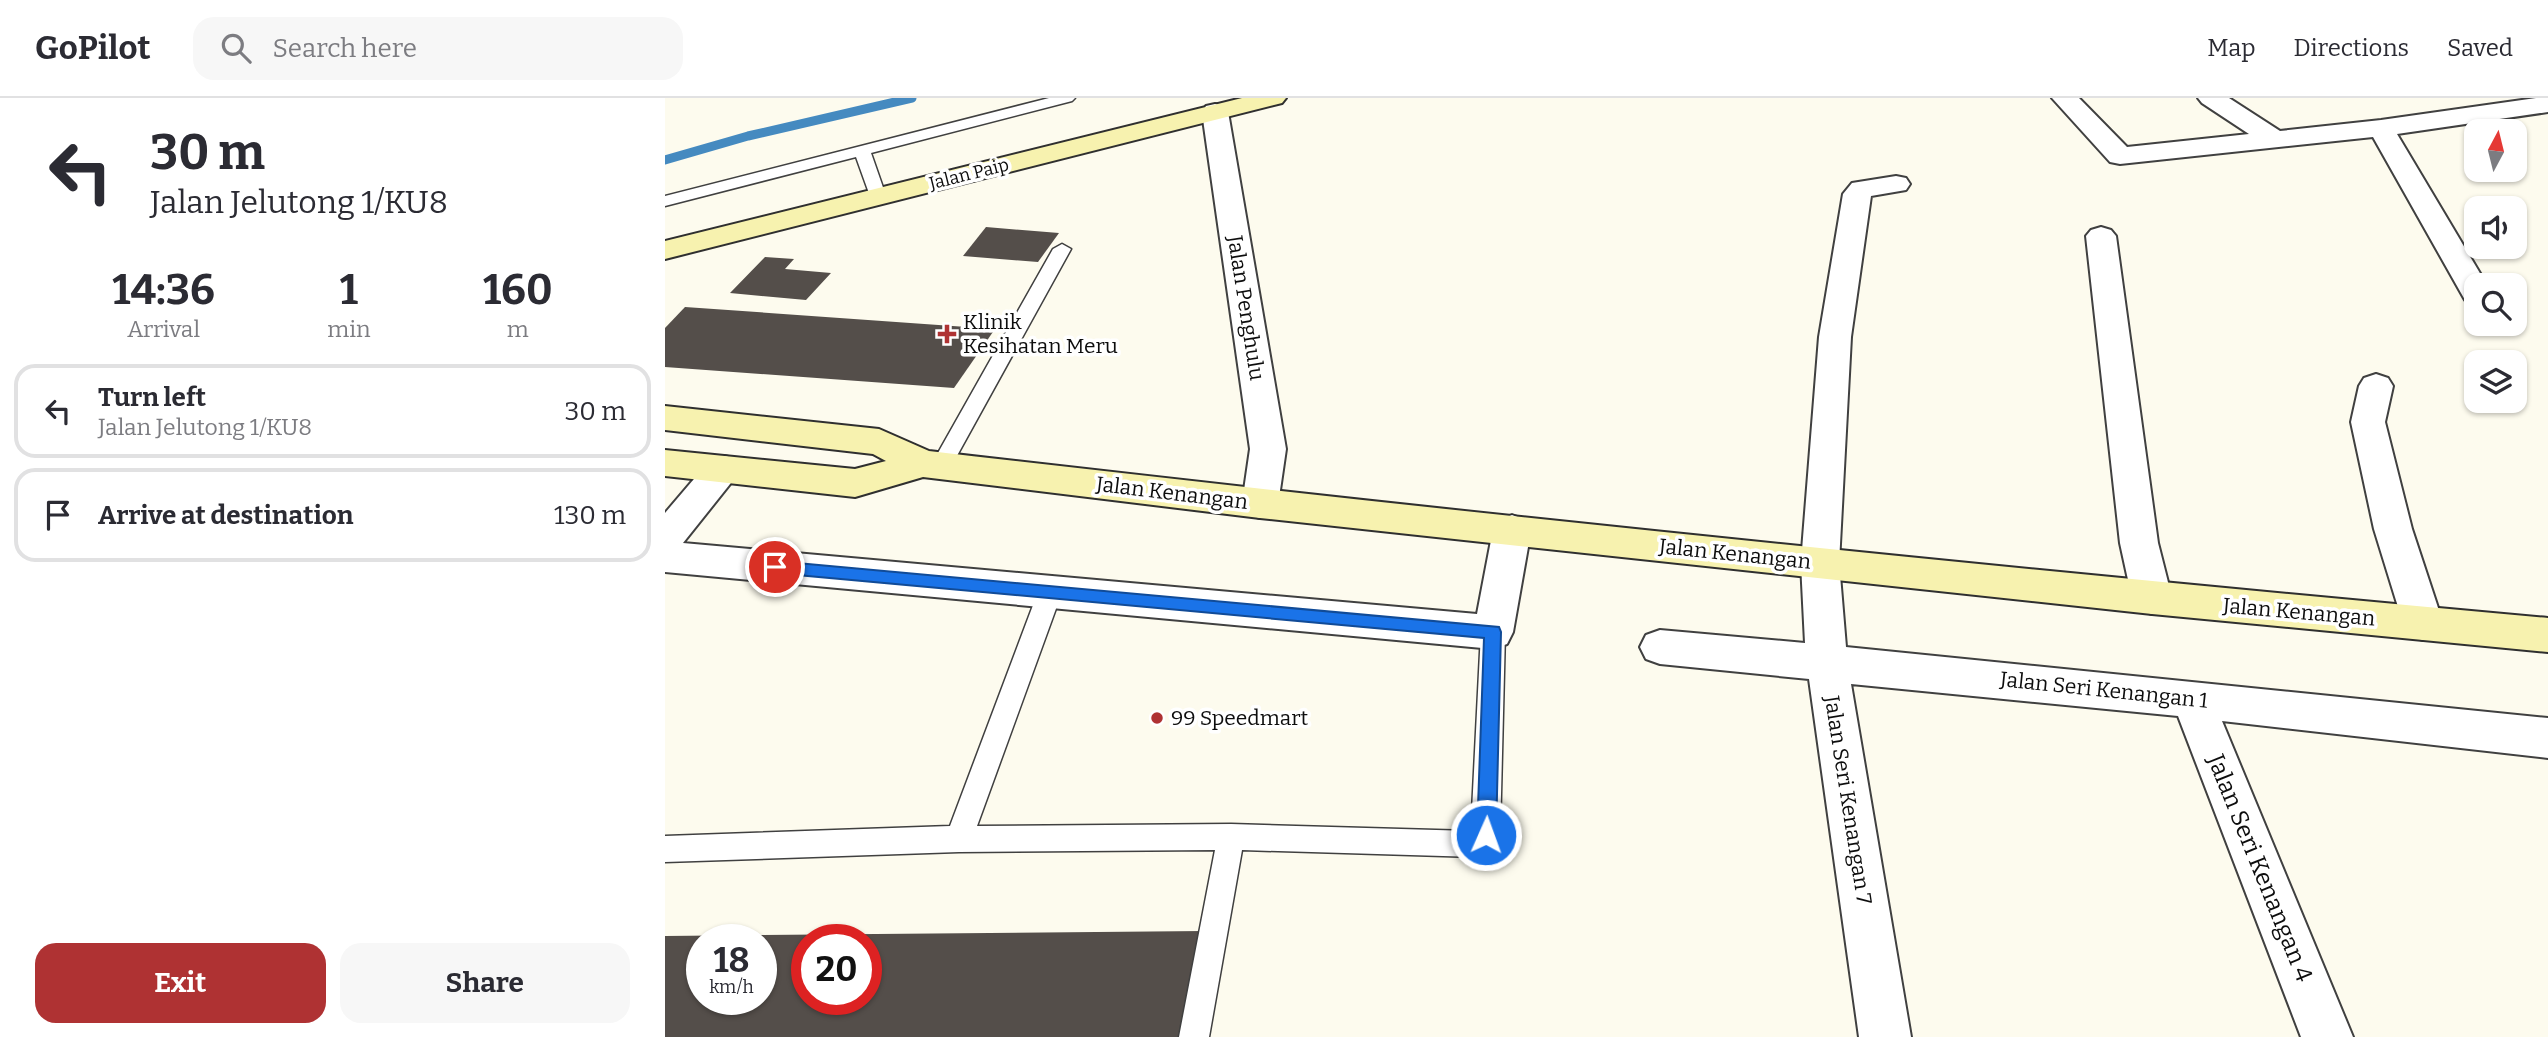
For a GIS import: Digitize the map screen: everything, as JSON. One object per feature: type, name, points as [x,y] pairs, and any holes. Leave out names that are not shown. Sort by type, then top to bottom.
[{"type":"street","name":"Jalan Paip","points":[[665,250],[1273,98]]},
{"type":"street","points":[[2065,98],[2120,156],[2381,128],[2548,104]]},
{"type":"street","points":[[2211,98],[2275,139]]},
{"type":"street","points":[[2395,98],[2433,120]]},
{"type":"street","name":"Jalan Penghulu","points":[[1215,112],[1268,449],[1260,504]]},
{"type":"street","points":[[2381,128],[2464,273]]},
{"type":"street","name":"Jalan Seri Kenangan 7","points":[[1885,1037],[1827,663],[1820,563],[1835,337],[1857,194],[1862,189],[1896,184]]},
{"type":"street","points":[[2101,236],[2139,543],[2153,598]]},
{"type":"street","points":[[2375,386],[2369,429],[2393,529],[2423,623]]},
{"type":"street","name":"Jalan Kenangan","points":[[665,418],[879,442],[932,465],[1260,504],[2153,598],[2548,635]]},
{"type":"street","name":"Jalan Kenangan","points":[[665,463],[855,483],[932,465]]},
{"type":"street","points":[[665,539],[724,469]]},
{"type":"street","points":[[665,557],[1493,632],[1512,530]]},
{"type":"street","name":"Jalan Seri Kenangan 1","points":[[1660,647],[2192,699],[2548,738]]},
{"type":"street","name":"Jalan Seri Kenangan 4","points":[[2192,699],[2327,1037]]},
{"type":"lane","points":[[665,201],[1067,98]]},
{"type":"lane","points":[[862,151],[878,196]]},
{"type":"lane","points":[[932,465],[1062,249]]},
{"type":"lane","points":[[959,839],[1050,592]]},
{"type":"lane","points":[[665,849],[959,839],[1231,837],[1476,844],[1486,835],[1493,632]]},
{"type":"lane","points":[[1194,1037],[1231,837]]},
{"type":"building","points":[[986,227],[1059,233],[1038,262],[963,256]]},
{"type":"building","points":[[765,257],[794,259],[785,269],[831,273],[806,300],[730,293]]},
{"type":"building","points":[[685,307],[995,329],[954,388],[665,367],[665,328]]},
{"type":"building","points":[[1204,931],[1182,1037],[665,1037],[665,936],[686,936],[686,1015],[777,1015],[777,935],[791,935],[791,1015],[882,1015],[882,934]]},
{"type":"waterway","points":[[665,160],[748,136],[912,98]]},
{"type":"place","name":"Klinik Kesihatan Meru","points":[[947,334]]},
{"type":"place","name":"99 Speedmart","points":[[1157,718]]},
{"type":"route","points":[[775,567],[1493,632],[1486,835]]}]
